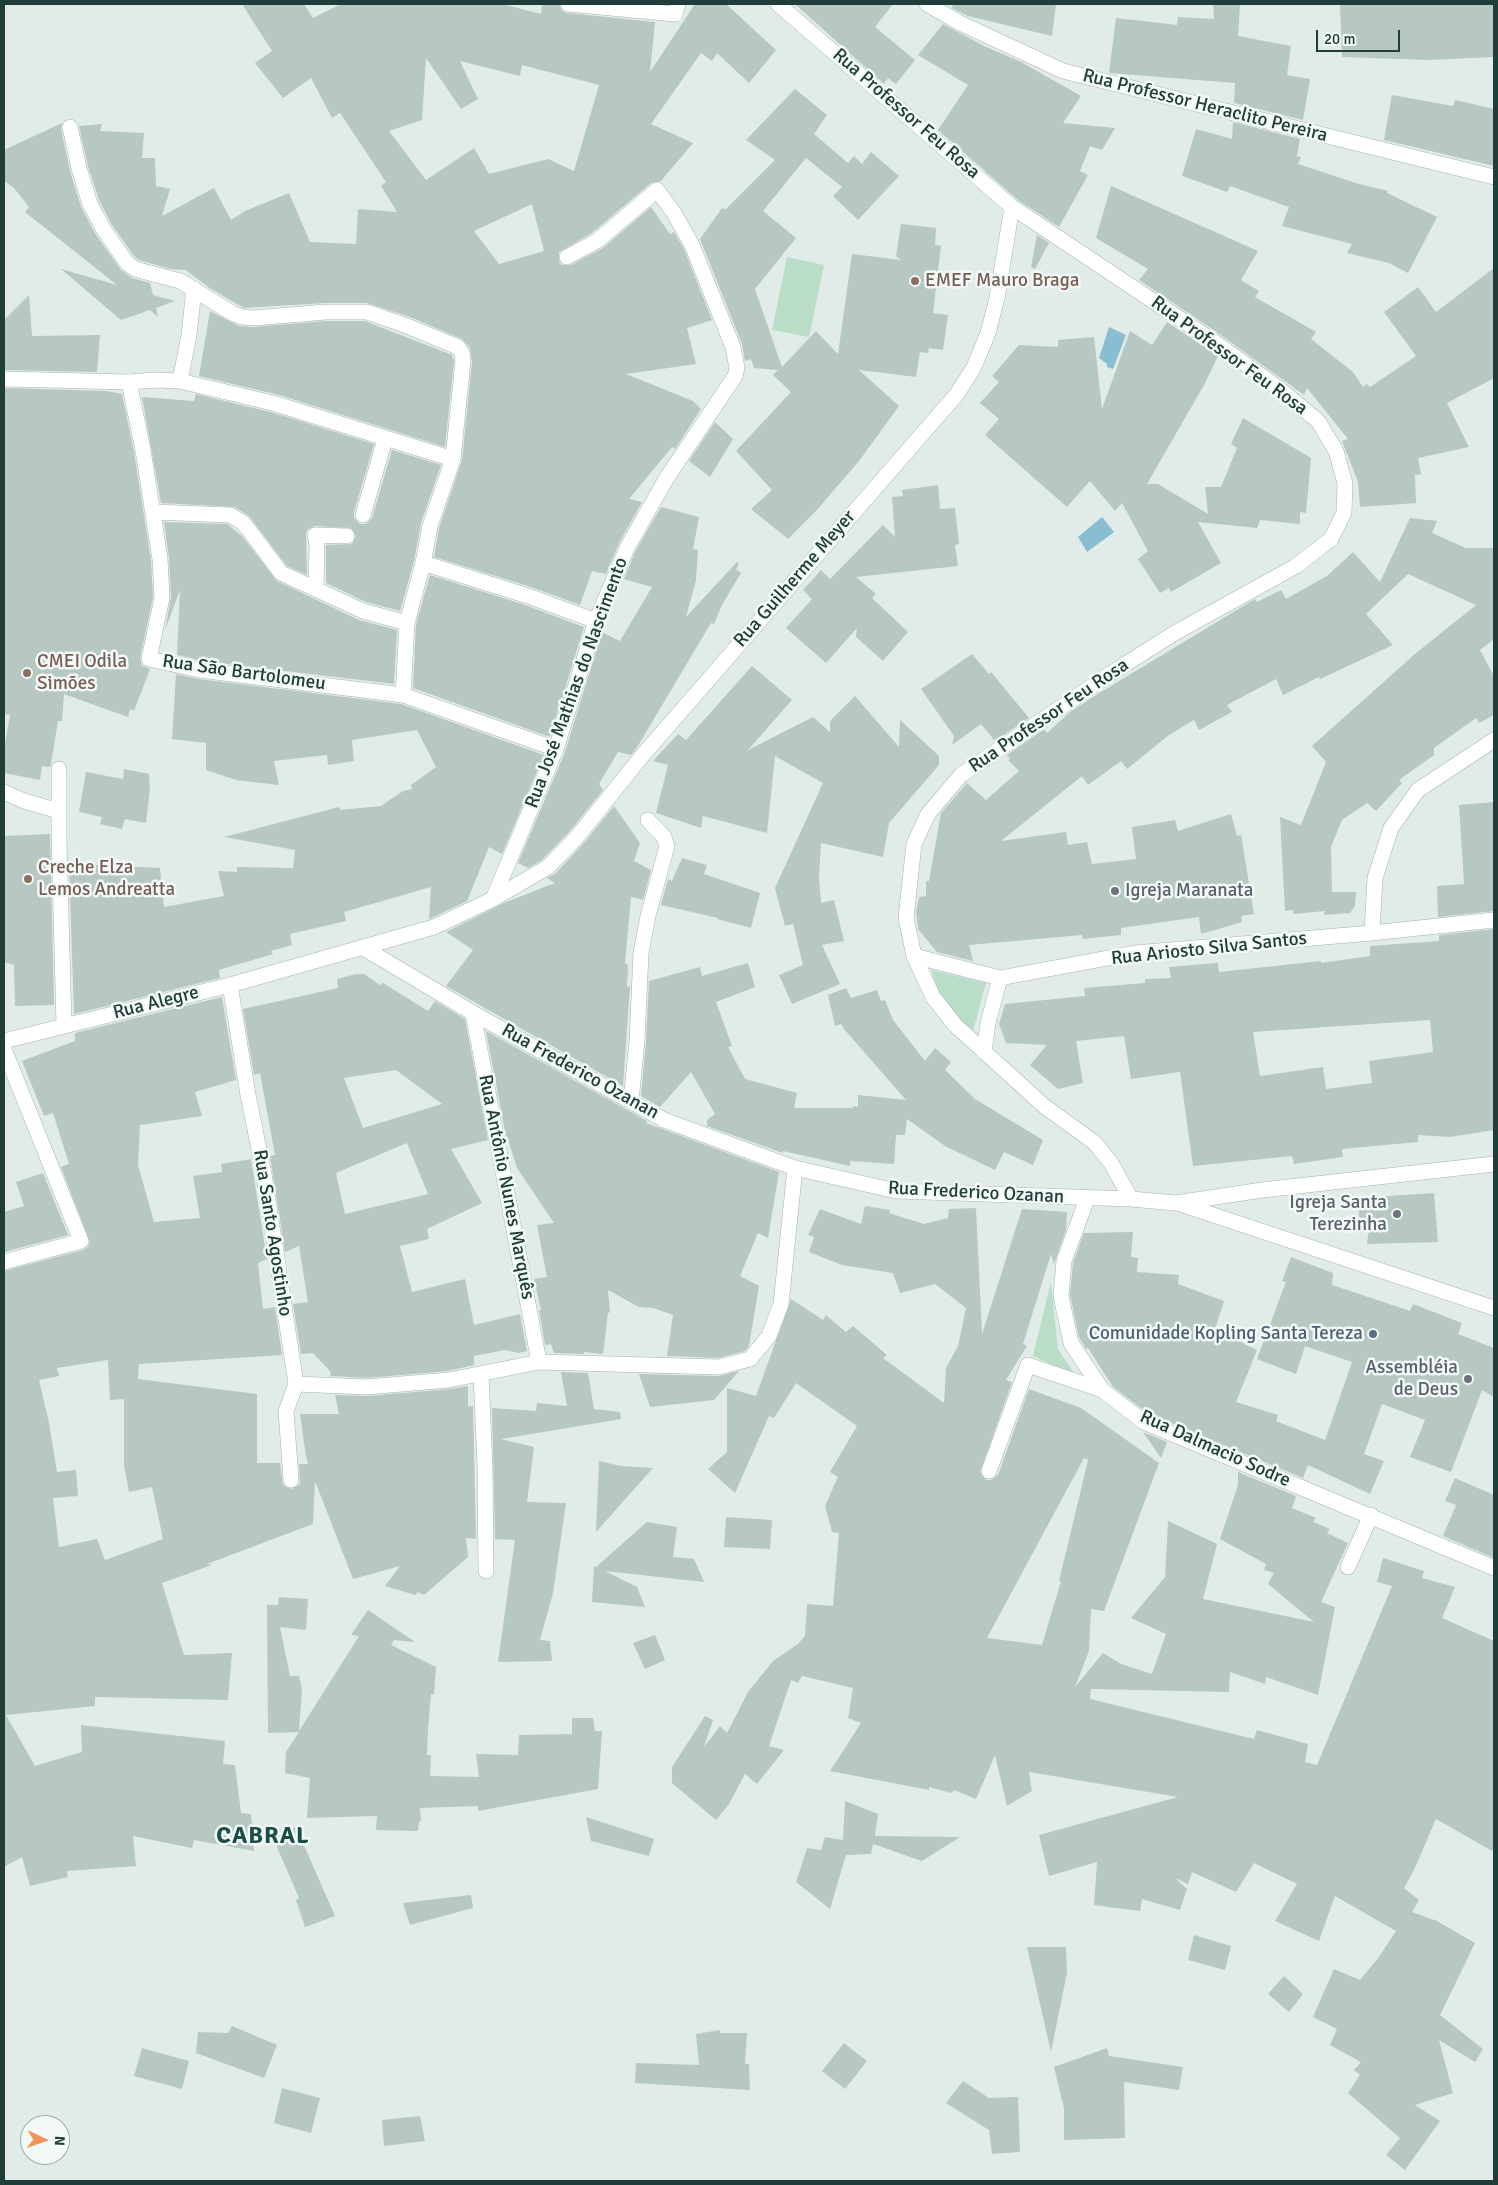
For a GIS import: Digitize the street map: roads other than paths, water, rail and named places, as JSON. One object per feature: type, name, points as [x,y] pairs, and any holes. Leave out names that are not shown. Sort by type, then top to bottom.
[{"type":"street","points":[[568,4],[675,14],[678,4]]},
{"type":"street","name":"Rua Professor Feu Rosa","points":[[778,4],[1012,207],[1213,341],[1277,387],[1318,421],[1336,451],[1345,483],[1344,513],[1331,539],[1296,566],[1242,594],[1165,639],[1094,684],[961,775],[928,814],[914,844],[906,918],[914,956],[933,997],[955,1025],[984,1052],[1044,1106],[1095,1143],[1111,1163],[1131,1199]]},
{"type":"street","name":"Rua Professor Heraclito Pereira","points":[[927,4],[960,23],[1063,71],[1494,177]]},
{"type":"street","points":[[70,127],[87,197],[104,230],[127,263],[144,273],[180,281],[232,313],[242,317],[366,312],[453,343],[462,353],[463,362],[452,460],[430,526],[423,563],[407,623],[403,695]]},
{"type":"street","name":"Rua José Mathias do Nascimento","points":[[493,900],[556,749],[596,621],[627,548],[666,479],[728,386],[737,368],[733,347],[692,245],[674,212],[657,190],[597,241],[567,258]]},
{"type":"street","name":"Rua Guilherme Meyer","points":[[493,900],[548,867],[577,838],[642,756],[956,394],[974,367],[988,333],[1012,207]]},
{"type":"street","points":[[180,381],[189,335],[194,289]]},
{"type":"street","points":[[4,378],[129,382],[180,381],[276,404],[452,460]]},
{"type":"street","name":"Rua São Bartolomeu","points":[[129,382],[160,559],[162,598],[149,659],[200,670],[403,695],[556,749]]},
{"type":"street","points":[[363,515],[385,439]]},
{"type":"street","points":[[153,512],[230,516],[242,522],[281,573],[362,611],[407,623]]},
{"type":"street","points":[[316,589],[317,543],[315,535],[347,536]]},
{"type":"street","points":[[423,563],[528,596],[596,621]]},
{"type":"street","points":[[1372,933],[1375,878],[1390,828],[1418,790],[1494,740]]},
{"type":"street","points":[[59,770],[64,1025]]},
{"type":"street","points":[[4,792],[24,801],[59,811]]},
{"type":"street","points":[[630,1101],[637,1041],[641,952],[648,916],[667,846],[664,837],[648,820]]},
{"type":"street","points":[[362,947],[434,927],[493,900]]},
{"type":"street","name":"Rua Ariosto Silva Santos","points":[[1000,978],[1135,953],[1372,933],[1494,920]]},
{"type":"street","name":"Rua Alegre","points":[[4,1041],[230,985],[362,947]]},
{"type":"street","name":"Rua Frederico Ozanan","points":[[362,947],[473,1013],[664,1120],[795,1168],[896,1192],[1131,1199],[1176,1203],[1262,1190],[1494,1164]]},
{"type":"street","points":[[914,956],[1000,978],[988,1024],[984,1052]]},
{"type":"street","name":"Rua Santo Agostinho","points":[[230,985],[248,1095],[264,1174],[296,1384],[286,1411],[291,1480]]},
{"type":"street","name":"Rua Antônio Nunes Marquês","points":[[473,1013],[539,1362]]},
{"type":"street","points":[[4,1049],[81,1241],[4,1262]]},
{"type":"street","points":[[296,1384],[366,1388],[448,1380],[539,1362],[719,1367],[750,1359],[769,1336],[781,1304],[795,1168]]},
{"type":"street","name":"Rua Dalmacio Sodre","points":[[1087,1199],[1064,1261],[1061,1296],[1071,1343],[1102,1390],[1144,1422],[1371,1515],[1494,1568]]},
{"type":"street","points":[[1176,1203],[1494,1308]]},
{"type":"street","points":[[989,1471],[1028,1366],[1102,1390]]},
{"type":"street","points":[[481,1374],[485,1467],[486,1570]]},
{"type":"street","points":[[1348,1567],[1371,1515]]},
{"type":"water","points":[[1109,327],[1126,335],[1113,369],[1107,367],[1107,364],[1099,358]]},
{"type":"water","points":[[1102,517],[1114,532],[1087,552],[1078,537]]},
{"type":"place","name":"EMEF Mauro Braga","points":[[915,281]]},
{"type":"place","name":"CMEI Odila Simões","points":[[27,673]]},
{"type":"place","name":"Creche Elza Lemos Andreatta","points":[[28,879]]},
{"type":"place","name":"Igreja Maranata","points":[[1115,891]]},
{"type":"place","name":"Igreja Santa Terezinha","points":[[1397,1214]]},
{"type":"place","name":"Comunidade Kopling Santa Tereza","points":[[1373,1334]]},
{"type":"place","name":"Assembléia de Deus","points":[[1468,1379]]},
{"type":"district","name":"CABRAL","points":[[263,1837]]}]
